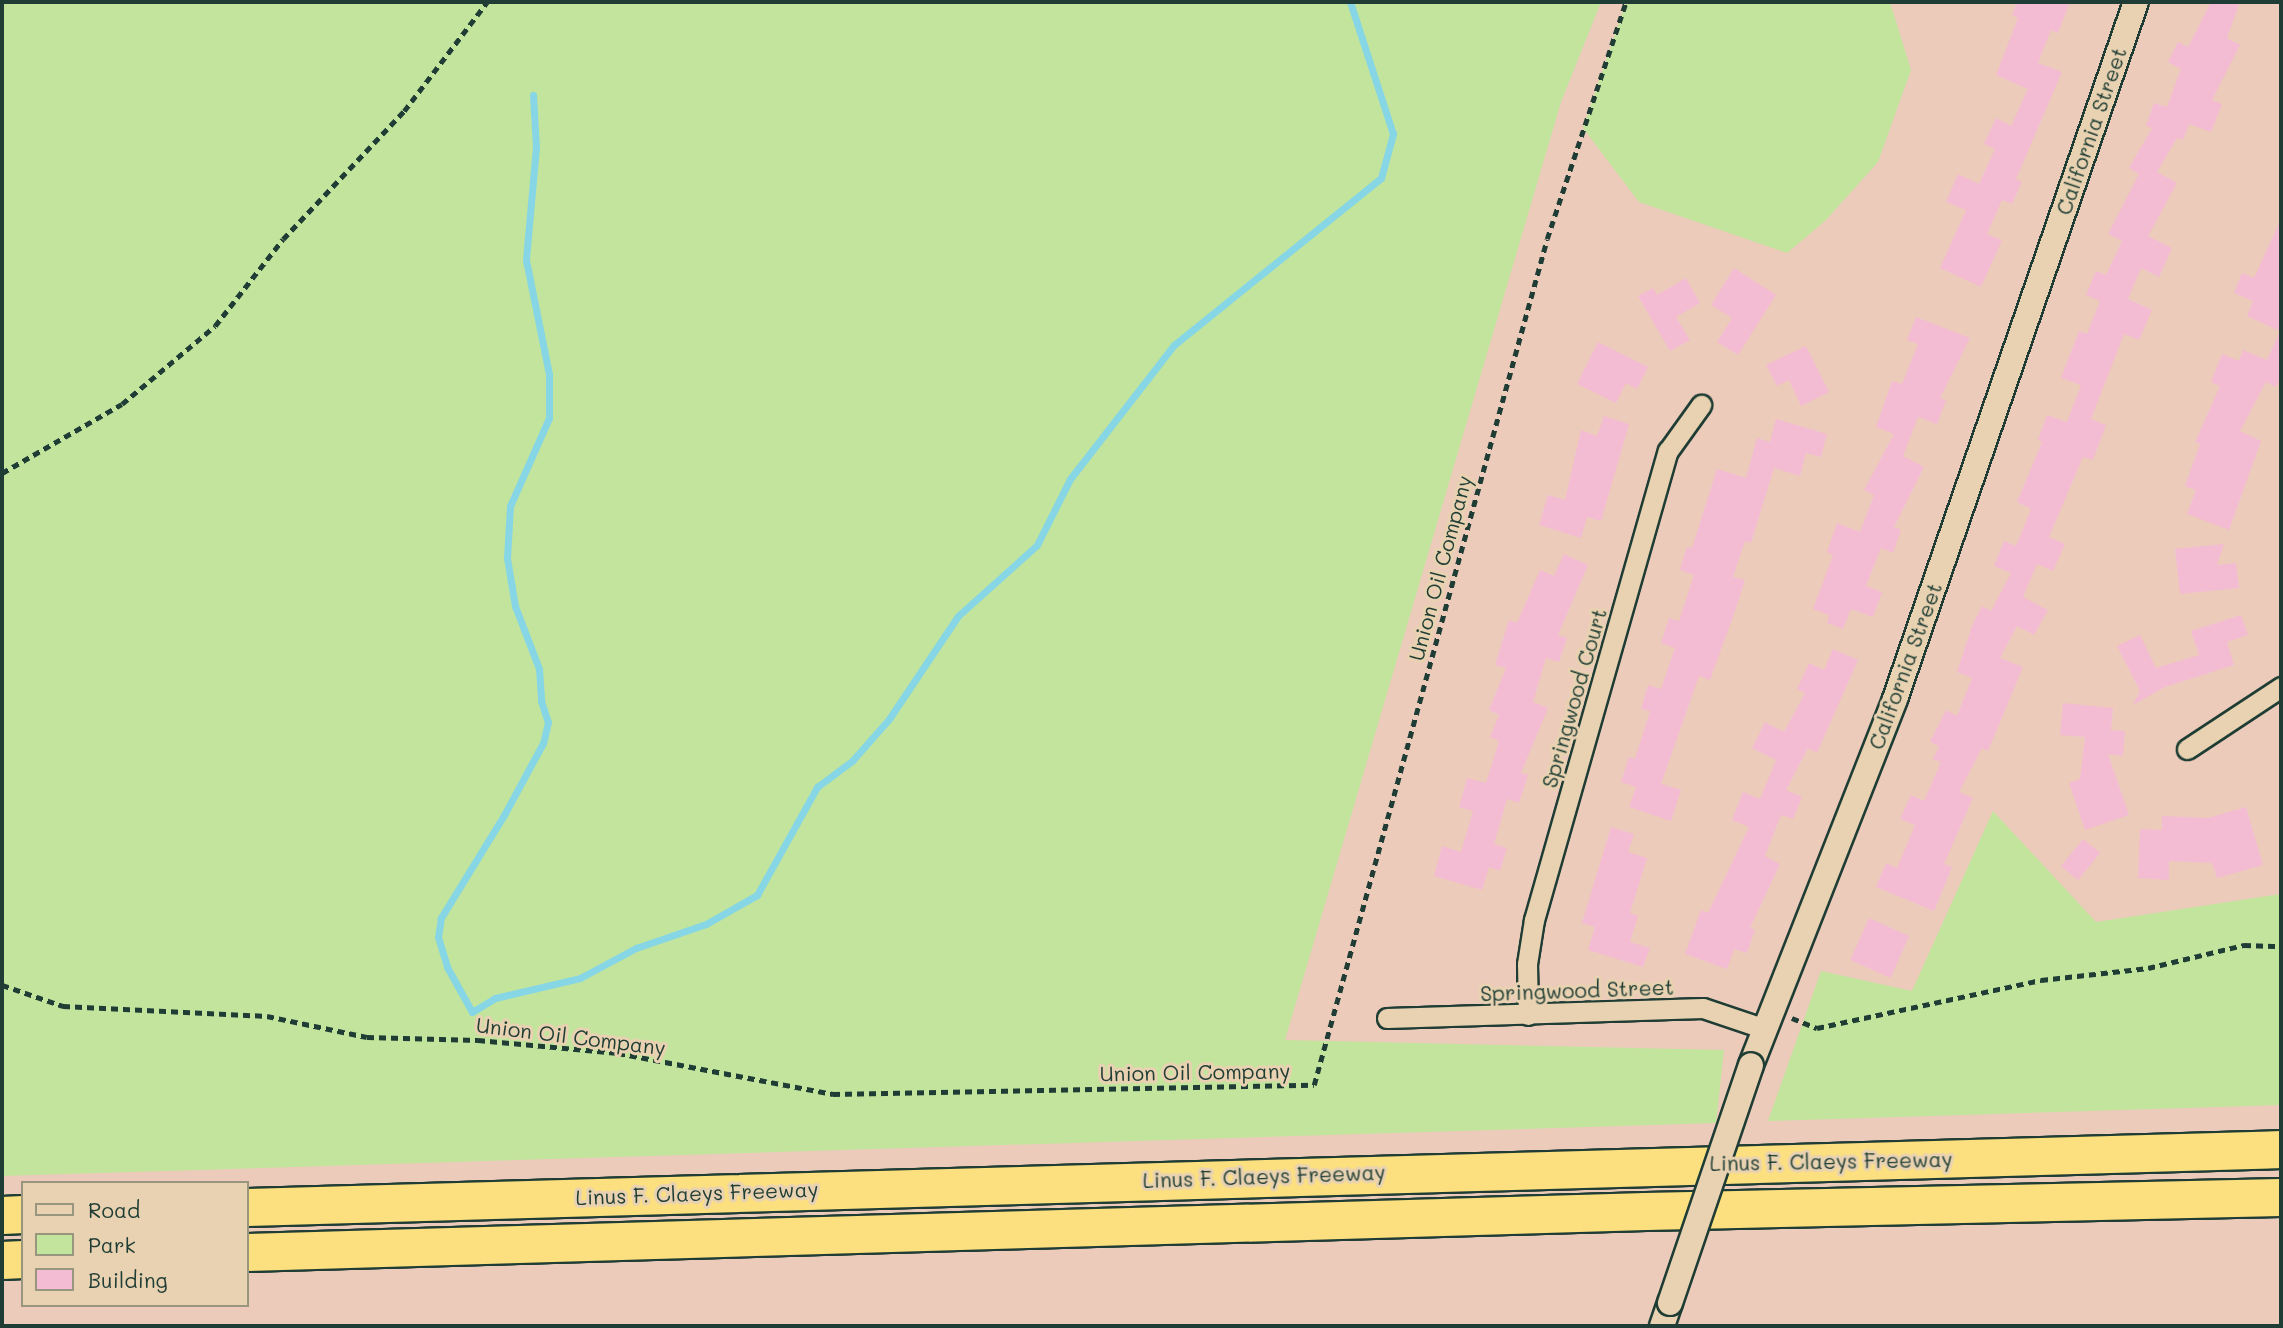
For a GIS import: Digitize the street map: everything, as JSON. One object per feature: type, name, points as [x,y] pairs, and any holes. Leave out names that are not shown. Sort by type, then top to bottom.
[{"type":"highway","name":"Linus F. Claeys Freeway","points":[[248,1207],[2281,1149]]},
{"type":"highway","points":[[248,1252],[1635,1211],[2281,1197]]},
{"type":"highway","points":[[2,1215],[21,1214]]},
{"type":"highway","points":[[2,1260],[21,1259]]},
{"type":"street","name":"California Street","points":[[1666,1315],[1751,1065],[1895,699],[2136,2]]},
{"type":"street","name":"Springwood Court","points":[[1528,1015],[1527,964],[1534,920],[1668,451],[1701,405]]},
{"type":"street","points":[[2187,749],[2281,687]]},
{"type":"street","name":"Springwood Street","points":[[1387,1018],[1703,1008],[1769,1020]]},
{"type":"path","points":[[2,473],[122,404],[215,326],[283,240],[404,111],[487,2]]},
{"type":"path","name":"Union Oil Company","points":[[2,985],[63,1006],[267,1016],[367,1037],[478,1040],[618,1053],[833,1094],[1314,1085],[1547,239],[1626,2]]},
{"type":"path","points":[[1769,1020],[1817,1028],[2041,980],[2148,968],[2244,945],[2281,946]]},
{"type":"green space","points":[[2,2],[1601,2],[1561,102],[1285,1040],[1724,1050],[1716,1123],[2,1176]]},
{"type":"green space","points":[[1626,2],[1890,2],[1911,70],[1878,162],[1825,221],[1787,253],[1639,202],[1583,128]]},
{"type":"green space","points":[[1993,811],[2096,922],[2281,894],[2281,1105],[1768,1121],[1821,971],[1912,991]]},
{"type":"building","points":[[2017,2],[2070,2],[2058,33],[2051,30],[2038,63],[2062,72],[2016,179],[2022,182],[2012,204],[2002,200],[1987,234],[2002,240],[1981,287],[1940,268],[1966,210],[1946,202],[1958,174],[1979,184],[1995,149],[1984,144],[1996,118],[2011,126],[2028,89],[1996,75],[2018,18],[2012,15]]},
{"type":"building","points":[[2211,2],[2240,2],[2227,38],[2240,45],[2212,100],[2222,104],[2211,132],[2189,124],[2183,140],[2177,138],[2157,172],[2177,183],[2148,236],[2172,248],[2159,277],[2141,268],[2128,299],[2152,310],[2139,340],[2124,334],[2091,419],[2106,425],[2093,460],[2083,457],[2049,537],[2065,544],[2053,571],[2037,564],[2023,597],[2048,610],[2034,635],[2017,626],[2000,658],[2023,667],[1988,751],[1982,748],[1959,792],[1973,798],[1944,864],[1952,867],[1934,911],[1876,887],[1886,863],[1897,868],[1915,825],[1900,819],[1911,795],[1924,801],[1941,762],[1933,759],[1939,746],[1930,742],[1946,710],[1957,716],[1972,678],[1957,672],[1972,626],[1982,606],[1991,611],[2011,573],[1994,566],[2004,541],[2016,546],[2031,509],[2017,502],[2042,442],[2038,440],[2047,415],[2067,422],[2081,385],[2061,378],[2079,331],[2087,334],[2100,301],[2086,295],[2096,271],[2106,275],[2122,241],[2108,234],[2139,174],[2129,168],[2152,128],[2146,126],[2154,103],[2167,107],[2181,69],[2168,62],[2178,42],[2188,47]]},
{"type":"building","points":[[2281,219],[2281,376],[2276,387],[2266,382],[2240,431],[2261,441],[2229,530],[2187,514],[2196,490],[2185,486],[2200,444],[2195,442],[2220,386],[2211,382],[2222,354],[2239,361],[2243,350],[2267,360],[2280,331],[2247,316],[2253,301],[2234,293],[2242,273],[2254,278]]},
{"type":"building","points":[[1734,268],[1776,295],[1738,355],[1717,342],[1732,318],[1711,305]]},
{"type":"building","points":[[1686,278],[1700,303],[1676,317],[1690,340],[1670,351],[1638,296],[1653,288],[1657,295]]},
{"type":"building","points":[[1916,317],[1970,338],[1940,398],[1946,400],[1937,424],[1918,417],[1903,456],[1924,467],[1894,527],[1901,530],[1893,553],[1881,548],[1866,586],[1882,592],[1873,617],[1851,609],[1843,629],[1827,623],[1829,615],[1813,609],[1833,555],[1827,552],[1837,523],[1860,532],[1874,495],[1864,490],[1894,434],[1876,427],[1892,381],[1902,384],[1918,344],[1907,340]]},
{"type":"building","points":[[1598,342],[1648,367],[1637,389],[1626,383],[1616,403],[1577,384]]},
{"type":"building","points":[[1806,346],[1829,392],[1801,406],[1789,380],[1777,386],[1766,365]]},
{"type":"building","points":[[1604,416],[1629,424],[1601,521],[1587,517],[1581,538],[1539,525],[1548,495],[1565,500],[1581,430],[1597,436]]},
{"type":"building","points":[[1776,419],[1827,434],[1821,457],[1806,453],[1800,476],[1774,468],[1751,543],[1745,541],[1733,577],[1745,580],[1735,611],[1710,680],[1699,676],[1661,784],[1681,790],[1671,821],[1629,807],[1636,787],[1621,782],[1629,757],[1635,759],[1650,711],[1641,709],[1648,685],[1661,689],[1675,648],[1661,643],[1669,618],[1679,621],[1694,575],[1680,570],[1687,547],[1692,548],[1717,469],[1746,478],[1757,438],[1770,442]]},
{"type":"building","points":[[2224,544],[2217,565],[2236,563],[2239,588],[2180,594],[2175,549]]},
{"type":"building","points":[[1564,554],[1588,565],[1558,635],[1567,638],[1559,662],[1546,658],[1533,702],[1548,708],[1521,773],[1528,775],[1519,803],[1507,799],[1494,844],[1507,848],[1500,871],[1489,867],[1482,890],[1434,876],[1442,846],[1461,852],[1473,811],[1459,807],[1467,778],[1486,783],[1499,741],[1490,737],[1499,715],[1489,710],[1506,668],[1495,665],[1509,620],[1517,623],[1540,570],[1554,576]]},
{"type":"building","points":[[2241,615],[2248,635],[2227,642],[2234,665],[2165,687],[2133,705],[2140,691],[2117,646],[2140,635],[2156,668],[2199,655],[2191,631]]},
{"type":"building","points":[[1833,649],[1858,660],[1817,753],[1808,748],[1786,790],[1802,797],[1793,819],[1781,815],[1765,856],[1780,864],[1750,928],[1755,930],[1747,953],[1734,949],[1727,969],[1685,954],[1701,910],[1708,913],[1749,827],[1732,820],[1743,792],[1760,799],[1776,760],[1752,748],[1765,722],[1784,732],[1805,693],[1797,689],[1809,663],[1824,670]]},
{"type":"building","points":[[2063,703],[2113,708],[2111,730],[2125,731],[2123,756],[2108,754],[2129,815],[2085,830],[2069,783],[2080,779],[2085,737],[2060,735]]},
{"type":"building","points":[[2246,807],[2263,865],[2217,878],[2212,863],[2169,861],[2169,880],[2138,878],[2140,829],[2162,830],[2162,816],[2208,818]]},
{"type":"building","points":[[1611,827],[1634,834],[1628,852],[1647,858],[1630,913],[1638,916],[1630,942],[1650,948],[1643,967],[1588,950],[1595,927],[1582,923]]},
{"type":"building","points":[[2083,839],[2100,853],[2078,880],[2061,866]]},
{"type":"building","points":[[1869,918],[1909,936],[1890,978],[1850,960]]},
{"type":"waterway","points":[[533,95],[536,147],[526,260],[549,374],[549,418],[510,506],[507,558],[515,606],[539,669],[541,701],[548,722],[543,743],[504,815],[441,918],[438,937],[447,967],[472,1012],[495,998],[580,978],[636,948],[706,924],[757,895],[817,787],[852,761],[889,719],[958,616],[1037,545],[1070,479],[1174,345],[1381,178],[1393,134],[1350,2]]}]
